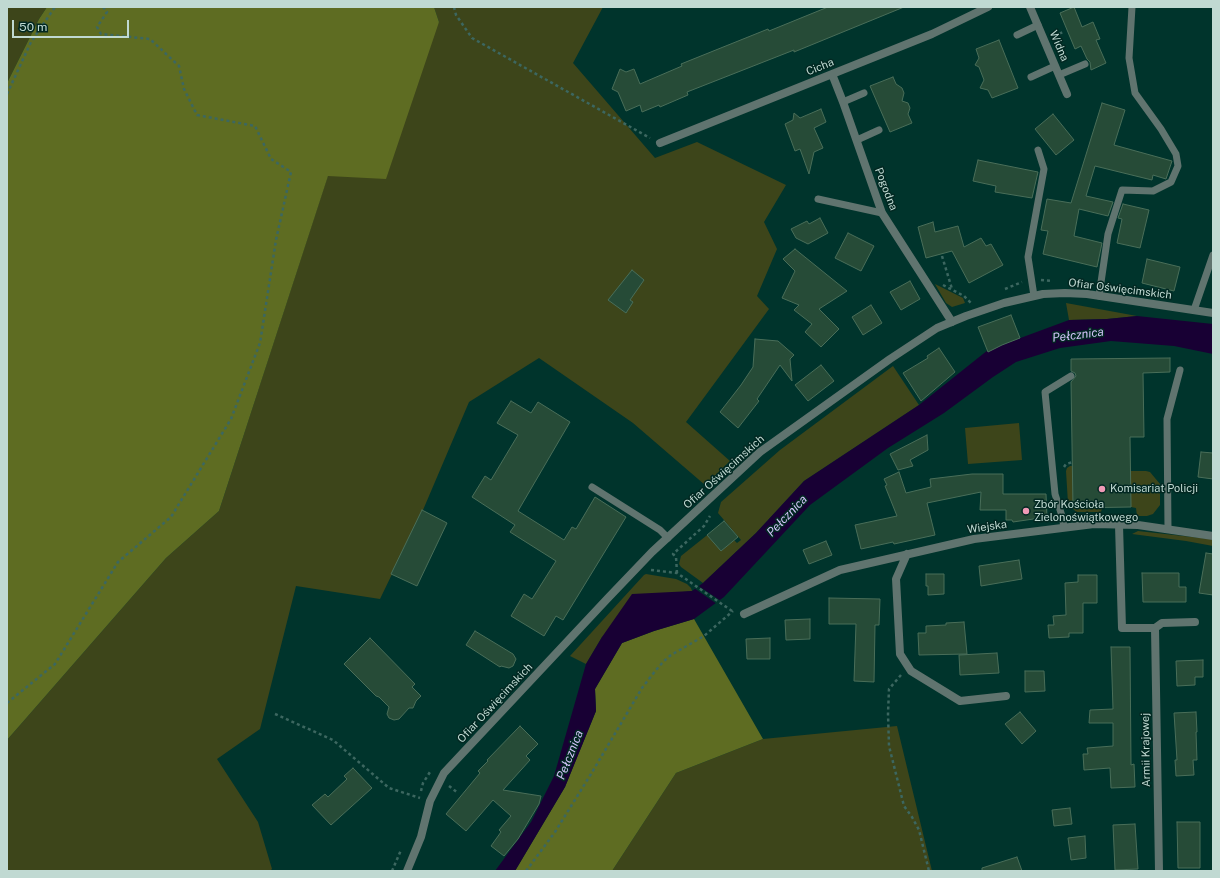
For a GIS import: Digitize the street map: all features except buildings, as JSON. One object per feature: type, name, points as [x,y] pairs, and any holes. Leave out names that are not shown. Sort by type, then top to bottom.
[{"type":"street","name":"Cicha","points":[[660,143],[932,34],[988,7]]},
{"type":"street","name":"Widna","points":[[1030,7],[1067,94]]},
{"type":"street","name":"Pogodna","points":[[832,74],[882,213],[952,322]]},
{"type":"street","name":"Ofiar Oświęcimskich","points":[[407,871],[421,837],[430,801],[444,773],[615,591],[668,538],[760,452],[890,359],[936,328],[1004,303],[1044,294],[1065,293],[1098,296],[1213,313]]},
{"type":"street","name":"Wiejska","points":[[744,614],[840,570],[974,539],[1094,524],[1138,525],[1213,536]]},
{"type":"street","points":[[1119,525],[1122,628],[1155,628],[1162,623],[1195,622]]},
{"type":"street","points":[[907,554],[896,579],[900,654],[911,672],[960,701],[1006,696]]},
{"type":"street","name":"Armii Krajowej","points":[[1155,628],[1159,871]]},
{"type":"lane","points":[[1098,296],[1108,234],[1122,190],[1153,191],[1172,182],[1178,166],[1176,154],[1161,129],[1135,93],[1129,58],[1132,7]]},
{"type":"lane","points":[[1017,35],[1038,25]]},
{"type":"lane","points":[[1059,75],[1085,64]]},
{"type":"lane","points":[[1031,77],[1056,66]]},
{"type":"lane","points":[[843,102],[864,93]]},
{"type":"lane","points":[[856,140],[879,130]]},
{"type":"lane","points":[[1034,296],[1028,257],[1044,169],[1038,150]]},
{"type":"lane","points":[[818,199],[882,213]]},
{"type":"lane","points":[[1194,310],[1213,254]]},
{"type":"lane","points":[[1168,529],[1167,419],[1180,370]]},
{"type":"lane","points":[[1064,527],[1055,494],[1045,392],[1071,376]]},
{"type":"lane","points":[[592,487],[660,530],[668,538]]},
{"type":"path","points":[[7,94],[31,42],[55,7]]},
{"type":"path","points":[[7,703],[55,664],[118,562],[171,517],[231,419],[260,343],[276,240],[291,172],[270,159],[255,126],[196,115],[184,89],[179,66],[150,39],[101,34],[97,27],[107,12],[103,7]]},
{"type":"path","points":[[454,7],[456,15],[472,38],[660,143]]},
{"type":"path","points":[[942,256],[952,290]]},
{"type":"path","points":[[941,284],[964,296],[972,303]]},
{"type":"path","points":[[677,573],[676,558],[673,554],[704,526],[710,514],[709,511],[703,506]]},
{"type":"path","points":[[526,871],[555,832],[642,688],[656,670],[671,655],[704,636],[732,612],[677,573],[649,570]]},
{"type":"path","points":[[908,667],[889,690],[889,746],[904,806],[919,830],[929,871]]},
{"type":"path","points":[[275,714],[333,740],[389,788],[430,801]]},
{"type":"path","points":[[448,786],[458,793]]},
{"type":"green space","points":[[7,7],[47,7],[39,19],[7,83]]},
{"type":"green space","points":[[47,7],[434,7],[439,22],[386,179],[328,176],[219,511],[166,558],[7,740],[7,83],[39,19]]},
{"type":"green space","points":[[434,7],[603,7],[573,63],[655,158],[697,142],[786,185],[764,222],[777,249],[757,296],[769,309],[686,422],[730,461],[705,485],[633,423],[539,358],[469,402],[423,510],[380,599],[296,586],[260,729],[217,759],[258,822],[272,869],[270,871],[7,871],[7,740],[166,558],[219,511],[328,175],[439,22]]},
{"type":"green space","points":[[935,284],[963,298],[965,303],[952,307],[946,303]]},
{"type":"green space","points":[[1066,303],[1137,316],[1107,319],[1069,320]]},
{"type":"green space","points":[[893,366],[919,405],[804,481],[756,533],[703,583],[679,564],[681,556],[707,535],[721,551],[734,540],[737,543],[741,540],[718,513],[721,502],[780,450]]},
{"type":"green space","points":[[1019,423],[1022,460],[968,464],[965,428]]},
{"type":"green space","points":[[1070,466],[1073,466],[1074,508],[1102,508],[1101,512],[1076,512],[1068,503],[1066,471]]},
{"type":"green space","points":[[1130,471],[1150,472],[1160,484],[1160,505],[1153,514],[1147,516],[1137,516],[1136,508],[1131,507]]},
{"type":"green space","points":[[1138,531],[1210,539],[1213,540],[1213,546],[1132,534]]},
{"type":"green space","points":[[646,574],[676,579],[687,584],[692,591],[674,593],[602,637],[586,664],[570,656],[644,575]]},
{"type":"green space","points":[[694,619],[763,739],[676,773],[612,871],[515,871],[565,787],[596,711],[595,689],[622,643],[654,631]]},
{"type":"green space","points":[[897,726],[932,871],[612,871],[676,773],[763,739]]},
{"type":"water","name":"Pełcznica","points":[[1137,316],[1213,324],[1213,354],[1174,346],[1111,341],[1060,348],[1016,362],[944,413],[888,448],[810,505],[724,597],[694,619],[654,631],[622,643],[595,689],[596,711],[565,787],[515,871],[495,871],[531,822],[554,776],[586,664],[602,637],[632,594],[692,591],[703,583],[756,533],[804,481],[919,405],[988,350],[1069,320],[1107,319]]},
{"type":"pier","points":[[697,585],[721,601],[717,604],[694,588]]},
{"type":"place","name":"Komisariat Policji","points":[[1102,489]]},
{"type":"place","name":"Zbór Kościoła Zielonoświątkowego","points":[[1026,511]]}]
